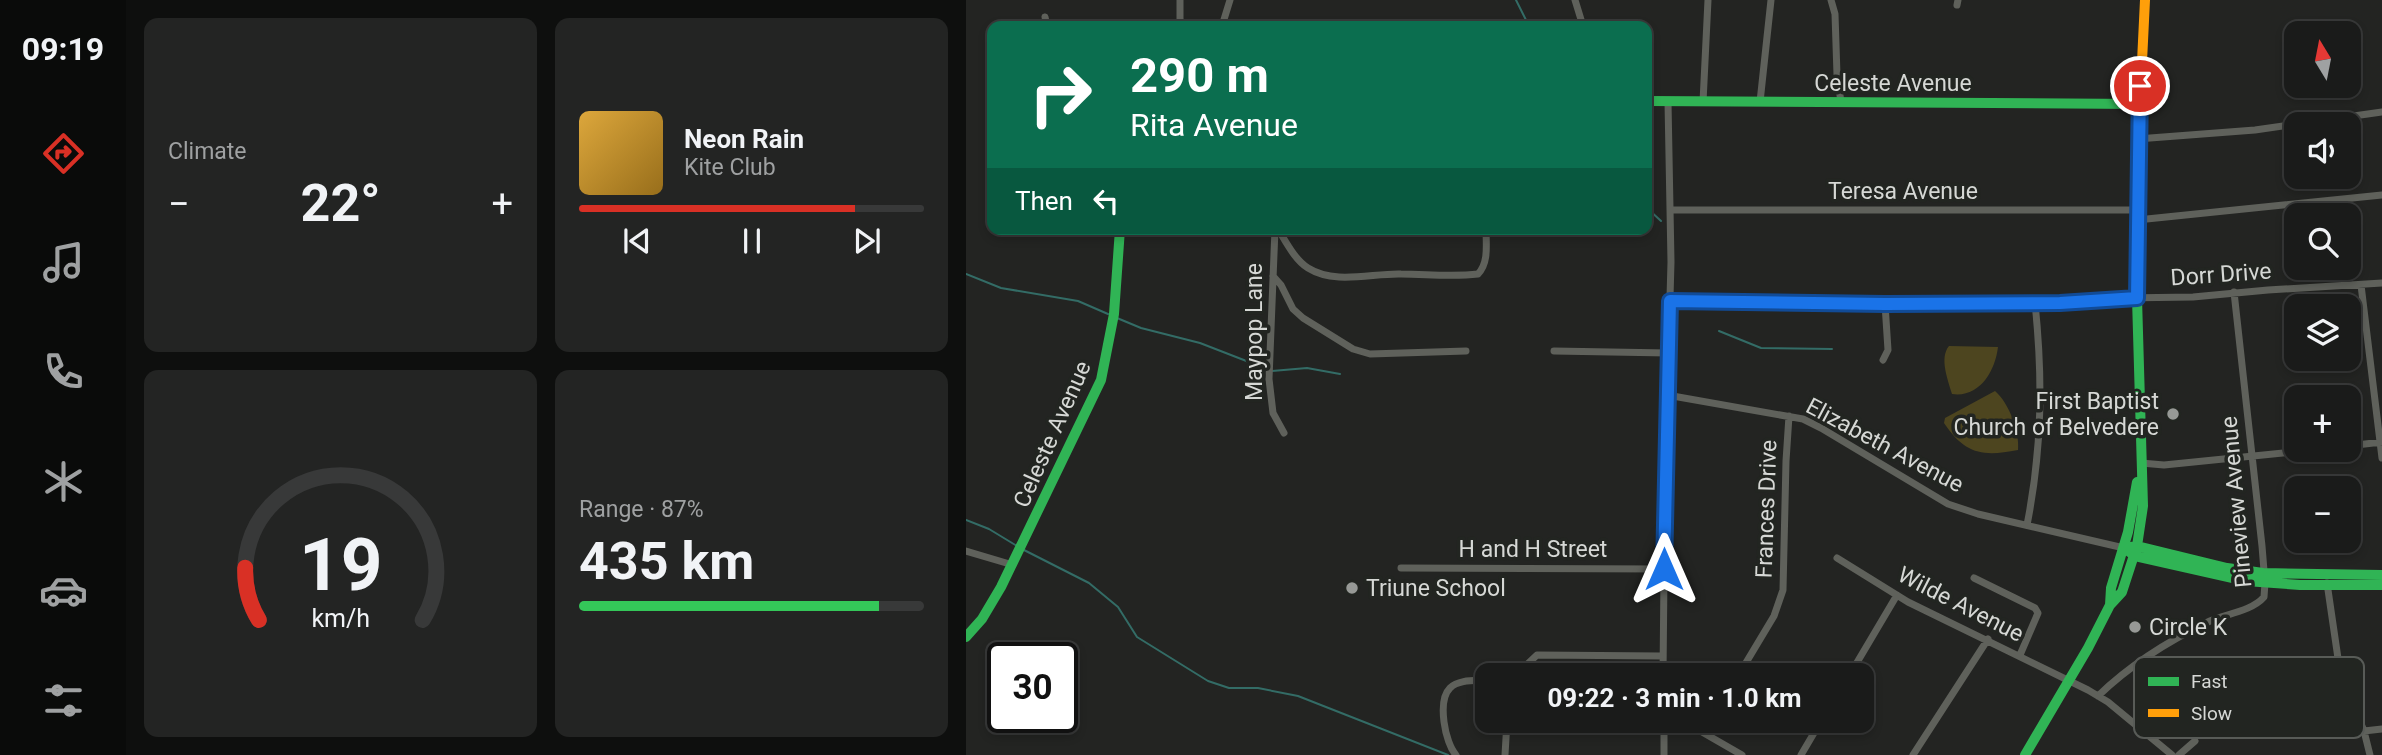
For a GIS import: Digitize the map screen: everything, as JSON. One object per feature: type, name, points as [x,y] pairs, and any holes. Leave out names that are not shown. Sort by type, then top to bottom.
[{"type":"main road","points":[[2025,755],[2110,606],[2122,592],[2136,551],[2143,506],[2140,463],[2141,298],[2137,139],[2146,0]]},
{"type":"main road","name":"Celeste Avenue","points":[[1652,101],[2138,104]]},
{"type":"main road","name":"Celeste Avenue","points":[[966,637],[990,607],[1013,565],[1101,380],[1114,314],[1120,235]]},
{"type":"main road","points":[[2110,606],[2111,588],[2124,548],[2140,463]]},
{"type":"main road","points":[[2124,548],[2217,576],[2382,585]]},
{"type":"main road","points":[[2327,580],[2382,575]]},
{"type":"street","points":[[1180,0],[1181,21]]},
{"type":"street","points":[[1224,21],[1230,0]]},
{"type":"street","points":[[1575,0],[1581,21]]},
{"type":"street","points":[[1703,102],[1708,0]]},
{"type":"street","points":[[1760,102],[1771,0]]},
{"type":"street","points":[[1831,0],[1835,14],[1837,75],[1841,103]]},
{"type":"street","points":[[1662,663],[1670,301],[1668,102]]},
{"type":"street","points":[[2137,139],[2255,130],[2382,112]]},
{"type":"street","name":"Teresa Avenue","points":[[1670,210],[2137,215],[2382,195]]},
{"type":"street","name":"Maypop Lane","points":[[1276,235],[1270,399],[1276,420],[1284,433]]},
{"type":"street","points":[[1281,235],[1310,269],[1321,274],[1355,277],[1478,274],[1486,260],[1486,235]]},
{"type":"street","points":[[1273,276],[1281,285],[1293,309],[1303,318],[1360,352],[1466,351]]},
{"type":"street","name":"Dorr Drive","points":[[1670,301],[2035,303],[2193,297],[2382,283]]},
{"type":"street","points":[[2361,285],[2382,458]]},
{"type":"street","name":"Pineview Avenue","points":[[2149,657],[2165,645],[2211,621],[2261,601],[2264,597],[2234,292]]},
{"type":"street","points":[[2027,526],[2040,440],[2040,344],[2035,303]]},
{"type":"street","points":[[1883,360],[1888,350],[1885,304]]},
{"type":"street","points":[[1553,351],[1668,353]]},
{"type":"street","name":"Elizabeth Avenue","points":[[1667,395],[1790,416],[1821,428],[1948,504],[2027,526],[2124,548]]},
{"type":"street","name":"Frances Drive","points":[[1746,663],[1774,616],[1783,590],[1786,461],[1790,416]]},
{"type":"street","points":[[2361,444],[2382,442]]},
{"type":"street","points":[[2140,463],[2164,465],[2284,453]]},
{"type":"street","points":[[966,551],[1013,565]]},
{"type":"street","name":"Wilde Avenue","points":[[1837,558],[1897,595],[2070,679],[2134,722]]},
{"type":"street","name":"H and H Street","points":[[1401,568],[1664,569]]},
{"type":"street","points":[[1975,578],[2035,608],[2038,613],[2020,655]]},
{"type":"street","points":[[2327,580],[2338,657]]},
{"type":"street","points":[[1857,663],[1897,595]]},
{"type":"street","points":[[1913,755],[1987,639]]},
{"type":"street","points":[[1529,663],[1537,655],[1662,656]]},
{"type":"street","name":"Pineview Avenue","points":[[2098,696],[2134,669]]},
{"type":"street","points":[[1456,755],[1448,740],[1443,713],[1445,695],[1455,684],[1475,682]]},
{"type":"street","points":[[2370,755],[2364,731],[2382,729]]},
{"type":"street","points":[[1505,755],[1506,733]]},
{"type":"street","points":[[1664,733],[1664,755]]},
{"type":"street","points":[[1703,733],[1742,755]]},
{"type":"street","points":[[1801,755],[1814,733]]},
{"type":"street","name":"Wilde Avenue","points":[[2153,738],[2172,755]]},
{"type":"street","points":[[2179,755],[2195,741]]},
{"type":"shaded area","points":[[1949,346],[1998,347],[1989,374],[1970,392],[1952,394],[1944,363]]},
{"type":"shaded area","points":[[1995,391],[2012,418],[2018,450],[1994,453],[1975,451],[1959,441],[1944,423],[1945,418]]},
{"type":"waterway","points":[[1516,0],[1526,21]]},
{"type":"waterway","points":[[1652,213],[1661,221]]},
{"type":"waterway","points":[[966,274],[1001,288],[1078,301],[1108,314]]},
{"type":"waterway","points":[[1117,318],[1141,328],[1200,343],[1267,369]]},
{"type":"waterway","points":[[1719,331],[1761,348],[1832,349]]},
{"type":"waterway","points":[[1272,371],[1307,368],[1340,374]]},
{"type":"waterway","points":[[966,520],[989,529],[1017,546]]},
{"type":"waterway","points":[[1022,549],[1089,583],[1118,607],[1137,637],[1208,681],[1229,688],[1258,688],[1298,696],[1448,755]]},
{"type":"traffic: fast","points":[[1652,101],[2139,104]]},
{"type":"traffic: fast","points":[[2025,755],[2110,605],[2122,592],[2137,546],[2143,506],[2137,298],[2138,144]]},
{"type":"traffic: fast","points":[[966,637],[982,619],[1001,587],[1101,380],[1114,314],[1120,235]]},
{"type":"traffic: fast","points":[[2110,605],[2111,588],[2128,532],[2137,482]]},
{"type":"traffic: fast","points":[[2131,547],[2137,546],[2227,568],[2263,573],[2382,575]]},
{"type":"traffic: fast","points":[[2124,548],[2135,556],[2246,581],[2300,585],[2382,585]]},
{"type":"traffic: slow","points":[[2138,144],[2145,0]]},
{"type":"place","name":"First Baptist Church of Belvedere","points":[[2173,414]]},
{"type":"place","name":"Triune School","points":[[1352,588]]},
{"type":"place","name":"Circle K","points":[[2135,627]]},
{"type":"route","points":[[1664,569],[1670,301],[2060,303],[2137,298],[2140,86]]}]
